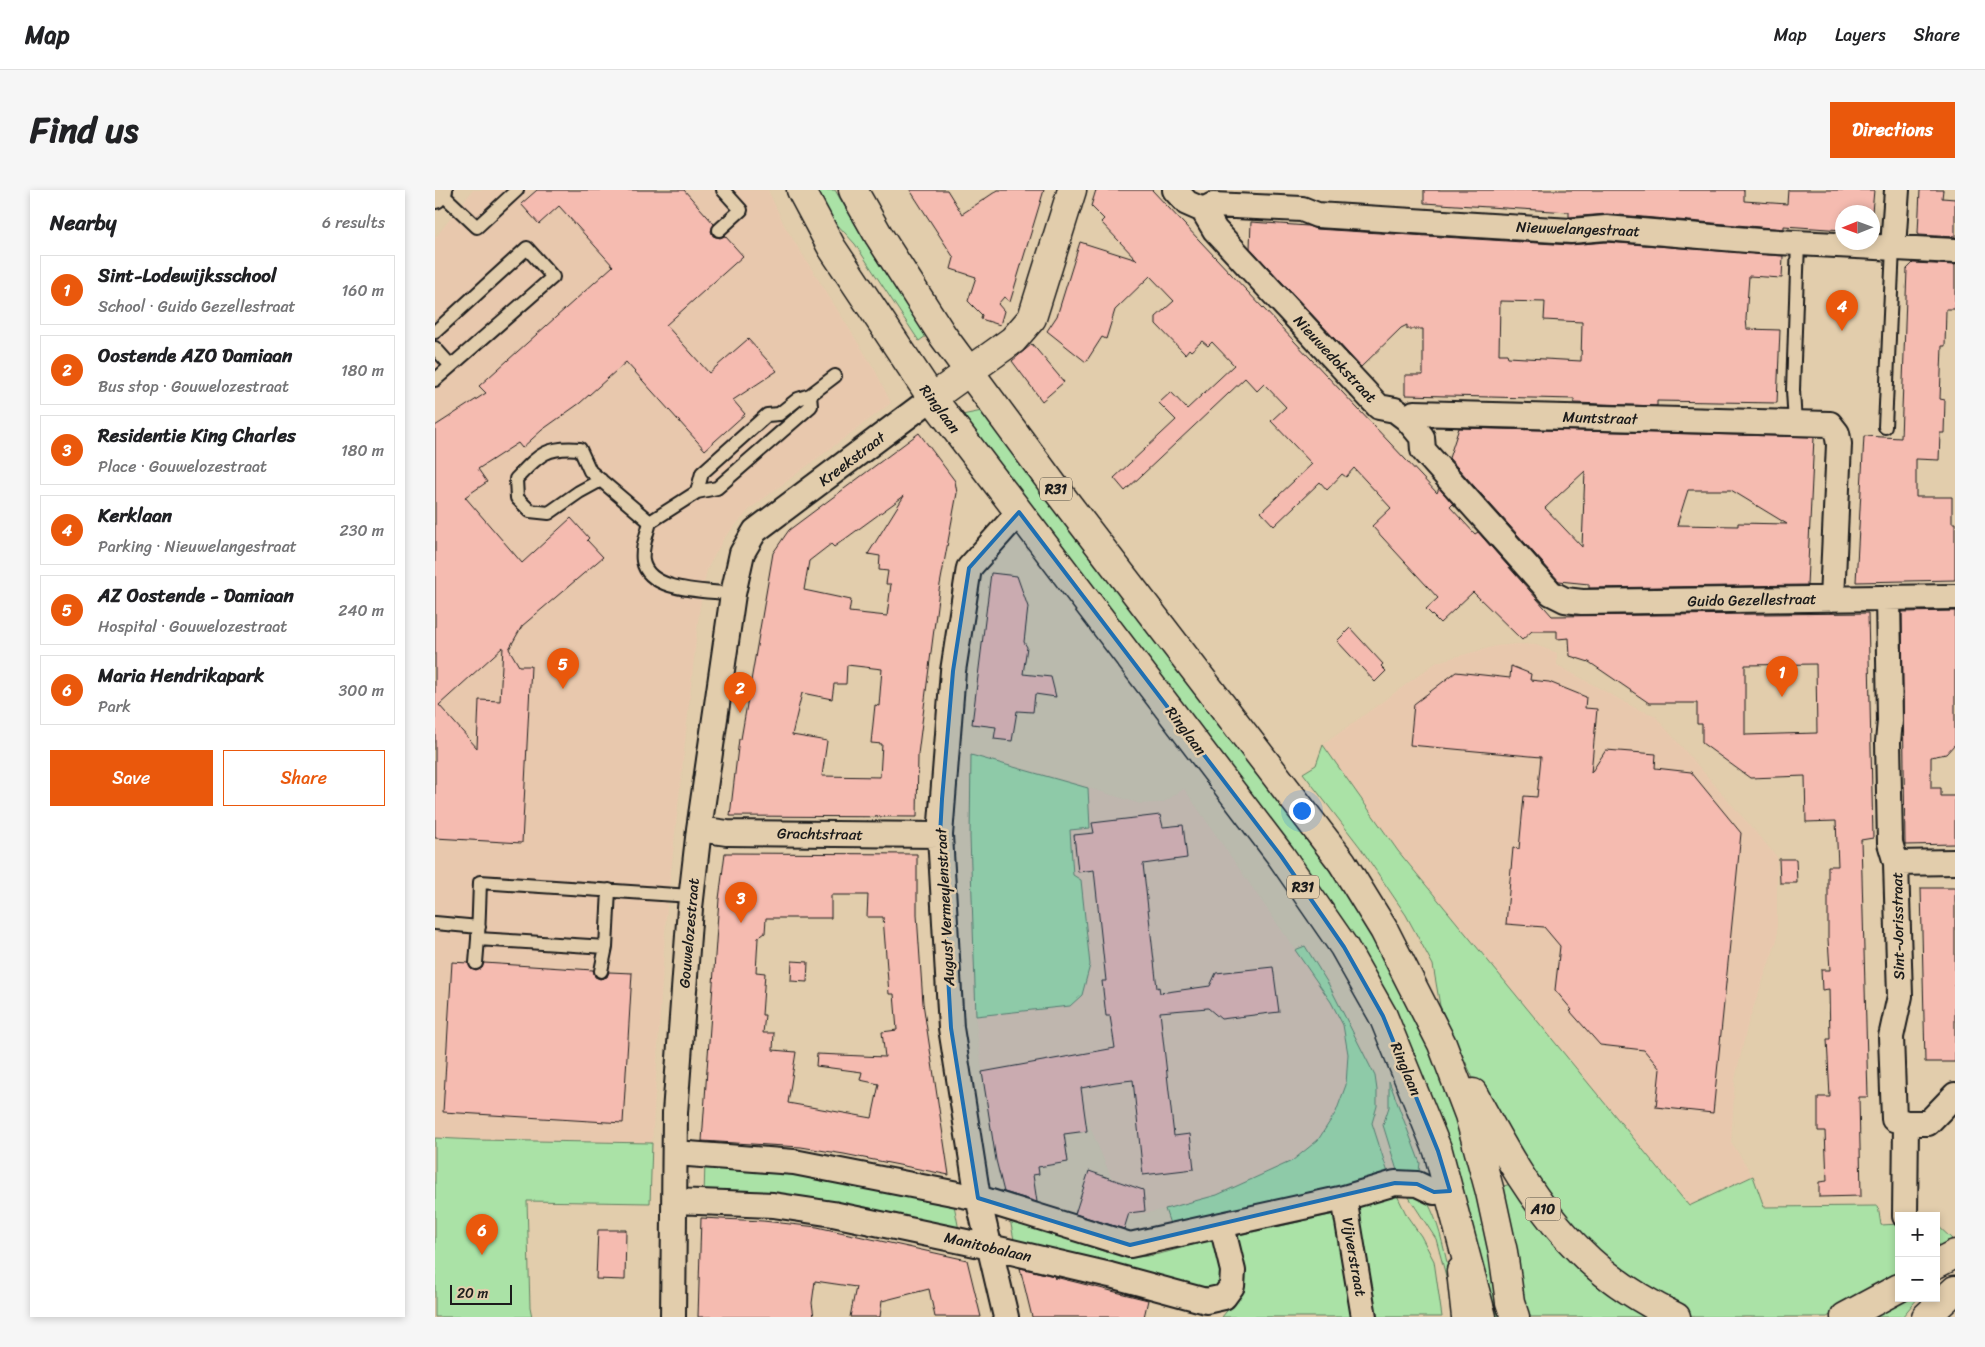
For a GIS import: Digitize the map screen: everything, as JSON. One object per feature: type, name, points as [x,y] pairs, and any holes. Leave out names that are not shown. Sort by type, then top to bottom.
[{"type":"main road","name":"Ringlaan","points":[[801,190],[832,248],[932,398],[1275,848],[1345,947],[1383,1016],[1425,1116],[1450,1191],[1483,1317]]},
{"type":"main road","name":"R31","points":[[853,190],[879,236],[943,336],[1070,508],[1342,862],[1384,930],[1442,1044],[1469,1115],[1490,1192],[1515,1317]]},
{"type":"main road","name":"Kreekstraat","points":[[932,398],[1013,340],[1032,318],[1072,190]]},
{"type":"main road","name":"A10","points":[[1442,1044],[1457,1060],[1483,1111],[1533,1195],[1555,1225],[1580,1252],[1619,1283],[1651,1305],[1676,1317]]},
{"type":"main road","points":[[1462,1237],[1460,1264],[1466,1317]]},
{"type":"main road","points":[[1940,1262],[1955,1254]]},
{"type":"main road","points":[[1845,1317],[1895,1290]]},
{"type":"main road","points":[[1926,1317],[1955,1290]]},
{"type":"street","name":"Nieuwedokstraat","points":[[1175,190],[1187,203],[1203,210],[1215,230],[1379,407],[1395,410],[1407,419],[1422,438],[1423,450],[1551,593]]},
{"type":"street","points":[[1893,247],[1897,190]]},
{"type":"street","name":"Nieuwelangestraat","points":[[1203,210],[1213,206],[1302,209],[1317,215],[1571,231],[1606,228],[1955,251]]},
{"type":"street","name":"Kreekstraat","points":[[742,553],[755,531],[932,398]]},
{"type":"street","name":"Muntstraat","points":[[1407,419],[1414,413],[1829,424],[1837,433],[1839,444],[1832,599]]},
{"type":"street","name":"August Vermeylenstraat","points":[[1006,1317],[978,1198],[951,1028],[940,835],[953,672],[969,568],[1019,512]]},
{"type":"street","name":"Gouwelozestraat","points":[[673,1317],[675,1113],[691,896],[733,594],[742,553]]},
{"type":"street","name":"Guido Gezellestraat","points":[[1551,593],[1565,600],[1582,602],[1955,597]]},
{"type":"street","name":"Sint-Jorisstraat","points":[[1888,598],[1891,720],[1888,742],[1890,843],[1896,864],[1900,996],[1891,1037],[1894,1119],[1906,1123]]},
{"type":"street","name":"Grachtstraat","points":[[699,829],[727,833],[940,835]]},
{"type":"street","points":[[1896,864],[1955,862]]},
{"type":"street","points":[[1905,1212],[1906,1123],[1928,1123],[1955,1094]]},
{"type":"street","points":[[675,1153],[794,1162],[978,1198],[1129,1245],[1344,1198],[1395,1183],[1417,1184],[1433,1192],[1450,1191]]},
{"type":"street","name":"Vijverstraat","points":[[1344,1198],[1364,1317]]},
{"type":"street","name":"Manitobalaan","points":[[675,1201],[773,1205],[833,1214],[990,1247],[1118,1277],[1206,1301],[1223,1297],[1232,1286],[1233,1271],[1222,1226]]},
{"type":"lane","points":[[438,192],[477,228],[517,190]]},
{"type":"lane","points":[[719,230],[741,210],[723,190]]},
{"type":"lane","points":[[1795,424],[1793,390],[1798,242]]},
{"type":"lane","points":[[1885,427],[1893,247]]},
{"type":"lane","points":[[435,332],[527,248],[553,277],[435,380]]},
{"type":"lane","points":[[435,348],[451,366]]},
{"type":"lane","points":[[697,492],[703,473],[767,414],[779,414],[798,399],[811,395],[835,376]]},
{"type":"lane","points":[[733,594],[661,583],[649,575],[643,561],[650,522],[697,492],[717,488],[811,406],[811,395]]},
{"type":"lane","points":[[779,414],[787,427]]},
{"type":"lane","points":[[601,480],[579,492],[549,513],[531,512],[517,498],[516,479],[539,455],[561,447],[580,449],[590,471],[601,480],[650,522]]},
{"type":"lane","points":[[476,963],[480,882],[691,896]]},
{"type":"lane","points":[[601,971],[606,947],[609,890]]},
{"type":"lane","points":[[435,923],[478,933],[606,947]]},
{"type":"highlighted area","points":[[1019,512],[1281,856],[1344,947],[1383,1016],[1438,1151],[1450,1191],[1434,1192],[1417,1184],[1395,1183],[1130,1245],[978,1198],[951,1028],[940,835],[942,799],[953,671],[969,568]]},
{"type":"shaded area","points":[[473,190],[768,190],[784,225],[875,370],[891,403],[751,508],[724,538],[707,569],[699,612],[666,917],[652,1143],[435,1138],[435,238]]},
{"type":"shaded area","points":[[1536,645],[1557,653],[1557,665],[1637,709],[1654,715],[1777,857],[1777,940],[1748,1023],[1735,1079],[1731,1142],[1753,1176],[1690,1206],[1398,851],[1323,745],[1437,662],[1496,646]]},
{"type":"shaded area","points":[[1088,788],[1140,804],[1163,803],[1184,789],[1331,1002],[1343,1025],[1348,1054],[1346,1085],[1336,1112],[1318,1140],[1292,1161],[1217,1195],[1130,1216],[1127,1214],[1075,1090],[987,1103],[977,1031],[976,1016],[1070,1006],[1073,876],[1070,830],[1090,828]]},
{"type":"green space","points":[[813,190],[835,190],[870,250],[926,336],[919,341],[855,244],[825,211]]},
{"type":"green space","points":[[982,411],[1345,891],[1391,969],[1430,1049],[1456,1117],[1484,1208],[1503,1317],[1490,1317],[1399,1020],[962,415]]},
{"type":"green space","points":[[1323,745],[1398,851],[1689,1206],[1753,1176],[1764,1207],[1878,1206],[1881,1225],[1895,1224],[1895,1278],[1827,1317],[1695,1317],[1686,1313],[1586,1246],[1488,1111],[1440,1006],[1433,965],[1406,915],[1360,847],[1303,773],[1316,765]]},
{"type":"green space","points":[[971,755],[1088,788],[1090,828],[1070,830],[1073,875],[1081,880],[1090,965],[1082,995],[1070,1006],[976,1016],[970,837]]},
{"type":"green space","points":[[1305,946],[1329,985],[1375,1076],[1377,1106],[1372,1123],[1389,1176],[1312,1196],[1310,1192],[1171,1227],[1165,1209],[1217,1195],[1292,1161],[1318,1140],[1336,1112],[1346,1085],[1348,1054],[1343,1025],[1331,1002],[1295,950]]},
{"type":"green space","points":[[1389,1081],[1420,1163],[1418,1179],[1399,1177],[1383,1125],[1389,1107]]},
{"type":"green space","points":[[435,1138],[652,1143],[650,1203],[527,1201],[530,1307],[532,1317],[435,1317]]},
{"type":"green space","points":[[705,1161],[724,1163],[724,1170],[779,1173],[834,1180],[945,1204],[947,1199],[953,1200],[960,1235],[942,1225],[888,1213],[887,1219],[869,1215],[870,1208],[816,1198],[725,1190],[724,1196],[704,1196]]},
{"type":"green space","points":[[1514,1183],[1659,1317],[1523,1317],[1497,1188]]},
{"type":"green space","points":[[1403,1188],[1421,1195],[1428,1203],[1434,1217],[1445,1252],[1457,1317],[1436,1239]]},
{"type":"green space","points":[[1394,1189],[1407,1216],[1421,1236],[1434,1261],[1442,1317],[1222,1317],[1234,1302],[1235,1236],[1352,1210],[1354,1204]]},
{"type":"green space","points":[[1009,1214],[1019,1223],[1106,1252],[1107,1247],[1123,1251],[1123,1256],[1141,1257],[1160,1254],[1195,1244],[1195,1238],[1208,1238],[1215,1240],[1227,1274],[1213,1292],[1015,1245]]},
{"type":"green space","points":[[1940,1228],[1952,1239],[1940,1248]]},
{"type":"green space","points":[[1895,1300],[1895,1302],[1915,1302],[1902,1317],[1865,1317]]},
{"type":"building","points":[[537,190],[684,190],[714,224],[711,231],[713,236],[720,238],[725,236],[743,256],[666,325],[709,373],[748,339],[777,371],[733,400],[745,414],[705,450],[626,362],[580,403],[542,430],[522,448],[518,443],[478,469],[487,482],[465,497],[522,563],[571,518],[589,538],[587,540],[603,557],[522,626],[509,649],[519,666],[531,666],[522,843],[435,838],[435,426],[486,393],[479,386],[613,266],[559,206],[539,224],[521,204]],"holes":[[[503,647],[500,701],[479,700],[477,748],[439,705]]]},
{"type":"building","points":[[910,190],[947,190],[962,214],[998,190],[1044,190],[1010,302],[1004,297],[998,304],[1004,311],[1000,325],[981,319],[982,315],[968,301],[976,277],[951,269],[954,258]]},
{"type":"building","points":[[1096,190],[1152,190],[1437,493],[1439,488],[1453,504],[1450,507],[1475,534],[1478,532],[1552,616],[1868,613],[1873,838],[1861,840],[1868,1097],[1859,1097],[1861,1196],[1819,1197],[1819,1182],[1827,1181],[1825,1131],[1818,1131],[1818,1097],[1830,1097],[1827,1039],[1830,1039],[1829,989],[1822,990],[1821,970],[1830,970],[1828,866],[1838,866],[1836,821],[1806,822],[1805,776],[1750,778],[1702,743],[1702,724],[1697,724],[1697,703],[1649,703],[1589,662],[1570,656],[1569,638],[1557,639],[1557,631],[1532,631],[1522,640],[1473,592],[1440,623],[1426,609],[1438,598],[1372,526],[1391,508],[1354,468],[1346,477],[1342,474],[1327,490],[1320,482],[1274,526],[1261,512],[1312,464],[1271,421],[1286,407],[1264,384],[1257,391],[1245,378],[1125,491],[1114,478],[1176,420],[1159,403],[1171,392],[1187,409],[1234,365],[1212,342],[1208,346],[1202,341],[1191,351],[1189,349],[1185,354],[1156,324],[1156,317],[1174,301],[1150,276],[1115,310],[1106,339],[1102,337],[1086,362],[1047,331],[1057,316],[1080,242],[1137,260],[1101,222],[1104,219],[1091,206]],"holes":[[[1816,664],[1817,733],[1745,735],[1745,665]]]},
{"type":"building","points":[[1424,190],[1744,190],[1744,201],[1787,204],[1788,190],[1874,190],[1873,205],[1835,205],[1835,229],[1784,226],[1784,229],[1607,214],[1569,217],[1569,212],[1424,203]]},
{"type":"building","points":[[1920,190],[1943,190],[1942,198],[1955,199],[1955,237],[1919,235]]},
{"type":"building","points":[[1251,222],[1308,226],[1316,229],[1570,245],[1606,242],[1783,256],[1782,278],[1749,276],[1746,319],[1747,329],[1780,330],[1777,403],[1657,401],[1657,406],[1574,403],[1574,399],[1405,395],[1405,375],[1423,375],[1423,329],[1407,329],[1407,325],[1401,328],[1361,367],[1250,248]],"holes":[[[1500,301],[1545,302],[1544,320],[1582,322],[1581,361],[1508,357],[1507,354],[1499,354]]]},
{"type":"building","points":[[1913,263],[1955,265],[1955,309],[1946,309],[1945,346],[1942,346],[1940,399],[1945,400],[1944,433],[1940,433],[1939,460],[1916,459],[1916,497],[1952,497],[1952,523],[1955,523],[1955,580],[1856,582],[1864,436],[1901,438],[1907,269]]},
{"type":"building","points":[[1032,344],[1064,382],[1042,401],[1012,361]]},
{"type":"building","points":[[1459,428],[1814,437],[1807,585],[1589,588],[1589,584],[1559,581],[1449,458]],"holes":[[[1585,471],[1582,547],[1545,508]],[[1688,490],[1731,490],[1787,524],[1738,523],[1738,526],[1677,525]]]},
{"type":"building","points":[[919,433],[955,481],[957,493],[939,590],[918,754],[917,817],[730,816],[739,739],[741,739],[773,553],[789,530]],"holes":[[[904,496],[868,554],[880,556],[879,570],[888,571],[886,584],[891,584],[887,616],[849,612],[851,600],[804,590],[809,561],[831,544],[834,547]],[[847,665],[882,669],[879,706],[875,705],[871,743],[882,744],[880,777],[822,776],[827,741],[792,735],[802,693],[832,699],[834,684],[846,684]]]},
{"type":"building","points":[[991,573],[1017,576],[1028,607],[1024,642],[1027,647],[1023,674],[1051,677],[1056,697],[1035,694],[1033,712],[1017,711],[1012,741],[994,739],[996,727],[972,724]]},
{"type":"building","points":[[1955,611],[1955,744],[1946,754],[1931,757],[1931,788],[1941,788],[1941,796],[1955,796],[1955,844],[1905,845],[1902,612]]},
{"type":"building","points":[[1350,628],[1383,664],[1381,666],[1386,671],[1375,682],[1337,641]]},
{"type":"building","points":[[1511,666],[1531,674],[1530,680],[1549,682],[1586,697],[1585,708],[1597,709],[1591,773],[1606,750],[1656,754],[1655,768],[1691,772],[1741,833],[1713,1113],[1656,1107],[1660,1069],[1644,1050],[1600,1045],[1570,1011],[1572,1010],[1555,990],[1560,946],[1544,927],[1506,924],[1513,848],[1519,849],[1524,796],[1537,797],[1541,757],[1410,745],[1414,704],[1456,672],[1510,678]]},
{"type":"building","points":[[1160,815],[1163,827],[1183,825],[1187,858],[1143,864],[1157,988],[1159,987],[1160,993],[1210,986],[1216,973],[1273,967],[1279,1012],[1221,1019],[1208,1008],[1160,1012],[1174,1136],[1190,1134],[1194,1169],[1143,1175],[1133,1080],[1115,1082],[1081,1088],[1087,1131],[1064,1134],[1068,1162],[1038,1167],[1039,1174],[1033,1175],[1037,1202],[1004,1192],[996,1160],[982,1072],[1115,1048],[1110,1016],[1106,1016],[1102,981],[1106,981],[1094,870],[1078,872],[1074,835],[1094,833],[1092,823]]},
{"type":"building","points":[[725,853],[917,854],[917,915],[923,1003],[949,1175],[801,1147],[702,1141],[719,899]],"holes":[[[831,895],[868,895],[867,917],[883,917],[889,994],[894,994],[897,1030],[882,1032],[885,1057],[817,1054],[816,1066],[862,1072],[860,1080],[879,1084],[872,1118],[788,1103],[796,1052],[773,1050],[774,1033],[763,1033],[765,1015],[762,1015],[765,973],[756,972],[758,938],[765,933],[766,918],[831,918]]]},
{"type":"building","points":[[1779,859],[1796,859],[1797,883],[1780,883]]},
{"type":"building","points":[[1921,888],[1955,888],[1955,1062],[1925,1062]]},
{"type":"building","points":[[792,961],[808,962],[807,982],[791,981]]},
{"type":"building","points":[[452,962],[468,963],[471,969],[476,971],[482,968],[484,963],[593,970],[595,977],[600,979],[607,977],[609,972],[632,973],[623,1123],[443,1112]]},
{"type":"building","points":[[1089,1171],[1143,1190],[1145,1211],[1129,1213],[1124,1229],[1075,1214]]},
{"type":"building","points":[[701,1218],[763,1221],[817,1227],[967,1260],[981,1317],[935,1317],[929,1289],[882,1301],[880,1317],[850,1317],[856,1287],[815,1281],[812,1303],[814,1317],[698,1317]]},
{"type":"building","points":[[598,1230],[626,1230],[625,1280],[596,1279]]},
{"type":"building","points":[[1020,1268],[1054,1276],[1055,1279],[1055,1277],[1148,1300],[1144,1317],[1032,1317]]},
{"type":"place","name":"Kerklaan","points":[[1842,331]]},
{"type":"place","name":"AZ Oostende - Damiaan","points":[[563,689]]},
{"type":"place","name":"Sint-Lodewijksschool","points":[[1782,697]]},
{"type":"place","name":"Oostende AZO Damiaan","points":[[740,713]]},
{"type":"place","name":"Residentie King Charles","points":[[741,923]]},
{"type":"place","name":"Maria Hendrikapark","points":[[482,1255]]}]
